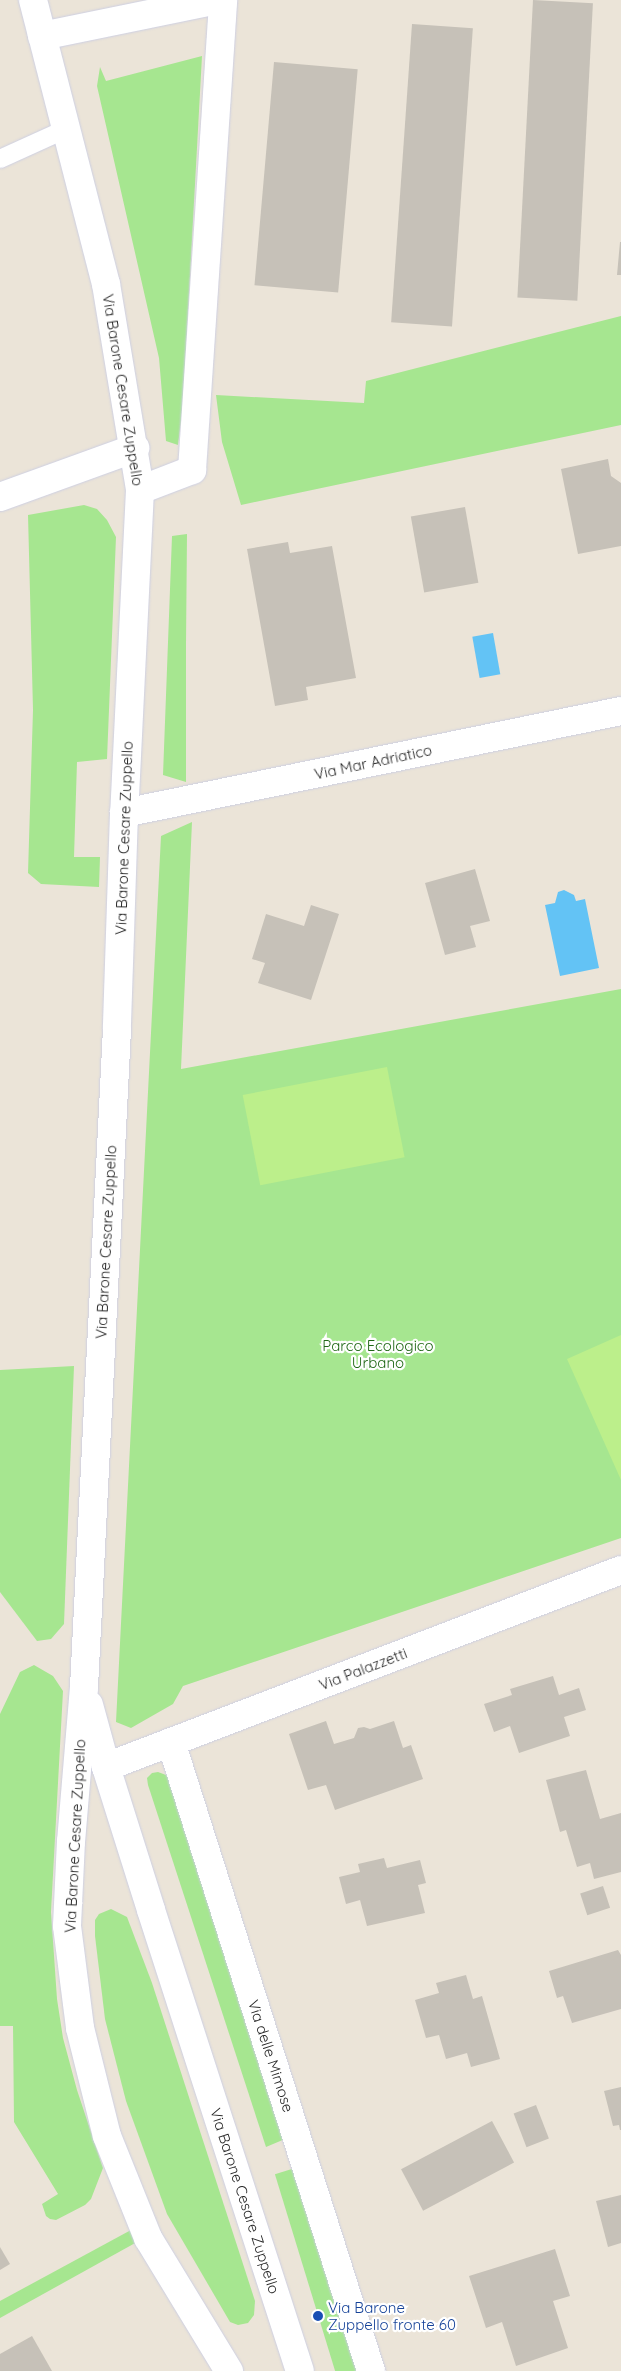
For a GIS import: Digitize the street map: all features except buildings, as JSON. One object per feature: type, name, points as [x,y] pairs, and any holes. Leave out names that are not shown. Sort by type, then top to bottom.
[{"type":"main road","name":"Via Barone Cesare Zuppello","points":[[33,0],[106,284],[135,448],[140,490],[124,813],[117,1029],[84,1687],[71,1841],[67,1926],[80,2028],[107,2136],[148,2238],[229,2371]]},
{"type":"main road","points":[[42,36],[217,0]]},
{"type":"main road","points":[[140,490],[192,470],[223,0]]},
{"type":"main road","points":[[0,496],[135,448]]},
{"type":"main road","name":"Via Mar Adriatico","points":[[124,813],[621,711]]},
{"type":"main road","name":"Via Palazzetti","points":[[106,1767],[621,1570]]},
{"type":"main road","name":"Via Barone Cesare Zuppello","points":[[84,1687],[106,1767],[300,2371]]},
{"type":"main road","name":"Via delle Mimose","points":[[171,1742],[371,2371]]},
{"type":"lane","points":[[0,159],[66,129]]},
{"type":"green space","points":[[202,56],[183,405],[178,445],[166,441],[159,358],[97,86],[100,67],[106,81]]},
{"type":"green space","points":[[621,316],[621,425],[241,505],[222,442],[216,395],[364,403],[366,381]]},
{"type":"green space","points":[[84,505],[97,509],[107,520],[116,537],[107,759],[77,762],[74,857],[100,857],[99,887],[41,884],[28,873],[33,710],[28,515]]},
{"type":"green space","points":[[187,534],[186,782],[163,775],[172,536]]},
{"type":"green space","name":"Parco Ecologico Urbano","points":[[192,822],[181,1069],[621,989],[621,1538],[183,1686],[173,1704],[131,1728],[116,1722],[161,836]]},
{"type":"green space","points":[[387,1067],[405,1157],[260,1185],[243,1095]]},
{"type":"green space","points":[[621,1335],[621,1480],[567,1359]]},
{"type":"green space","points":[[74,1366],[64,1624],[51,1639],[37,1641],[0,1592],[0,1370]]},
{"type":"green space","points":[[34,1665],[53,1676],[63,1691],[51,1912],[57,1999],[63,2038],[77,2090],[103,2168],[91,2199],[85,2205],[56,2220],[46,2216],[42,2204],[58,2194],[14,2122],[13,2026],[0,2026],[0,1714],[20,1672]]},
{"type":"green space","points":[[158,1772],[166,1775],[173,1783],[285,2139],[266,2147],[148,1785],[147,1778],[152,1773]]},
{"type":"green space","points":[[111,1909],[127,1917],[152,1983],[255,2301],[254,2315],[248,2323],[238,2325],[230,2322],[167,2214],[126,2101],[105,2019],[95,1936],[95,1920],[99,1914]]},
{"type":"green space","points":[[295,2168],[357,2371],[335,2371],[275,2174]]},
{"type":"green space","points":[[131,2230],[137,2242],[0,2318],[0,2301]]},
{"type":"water","points":[[493,633],[500,674],[480,678],[472,637]]},
{"type":"water","points":[[564,890],[574,895],[576,901],[585,899],[599,968],[560,976],[545,905],[555,903],[558,892]]},
{"type":"place","name":"Via Barone Zuppello fronte 60","points":[[318,2316]]}]
